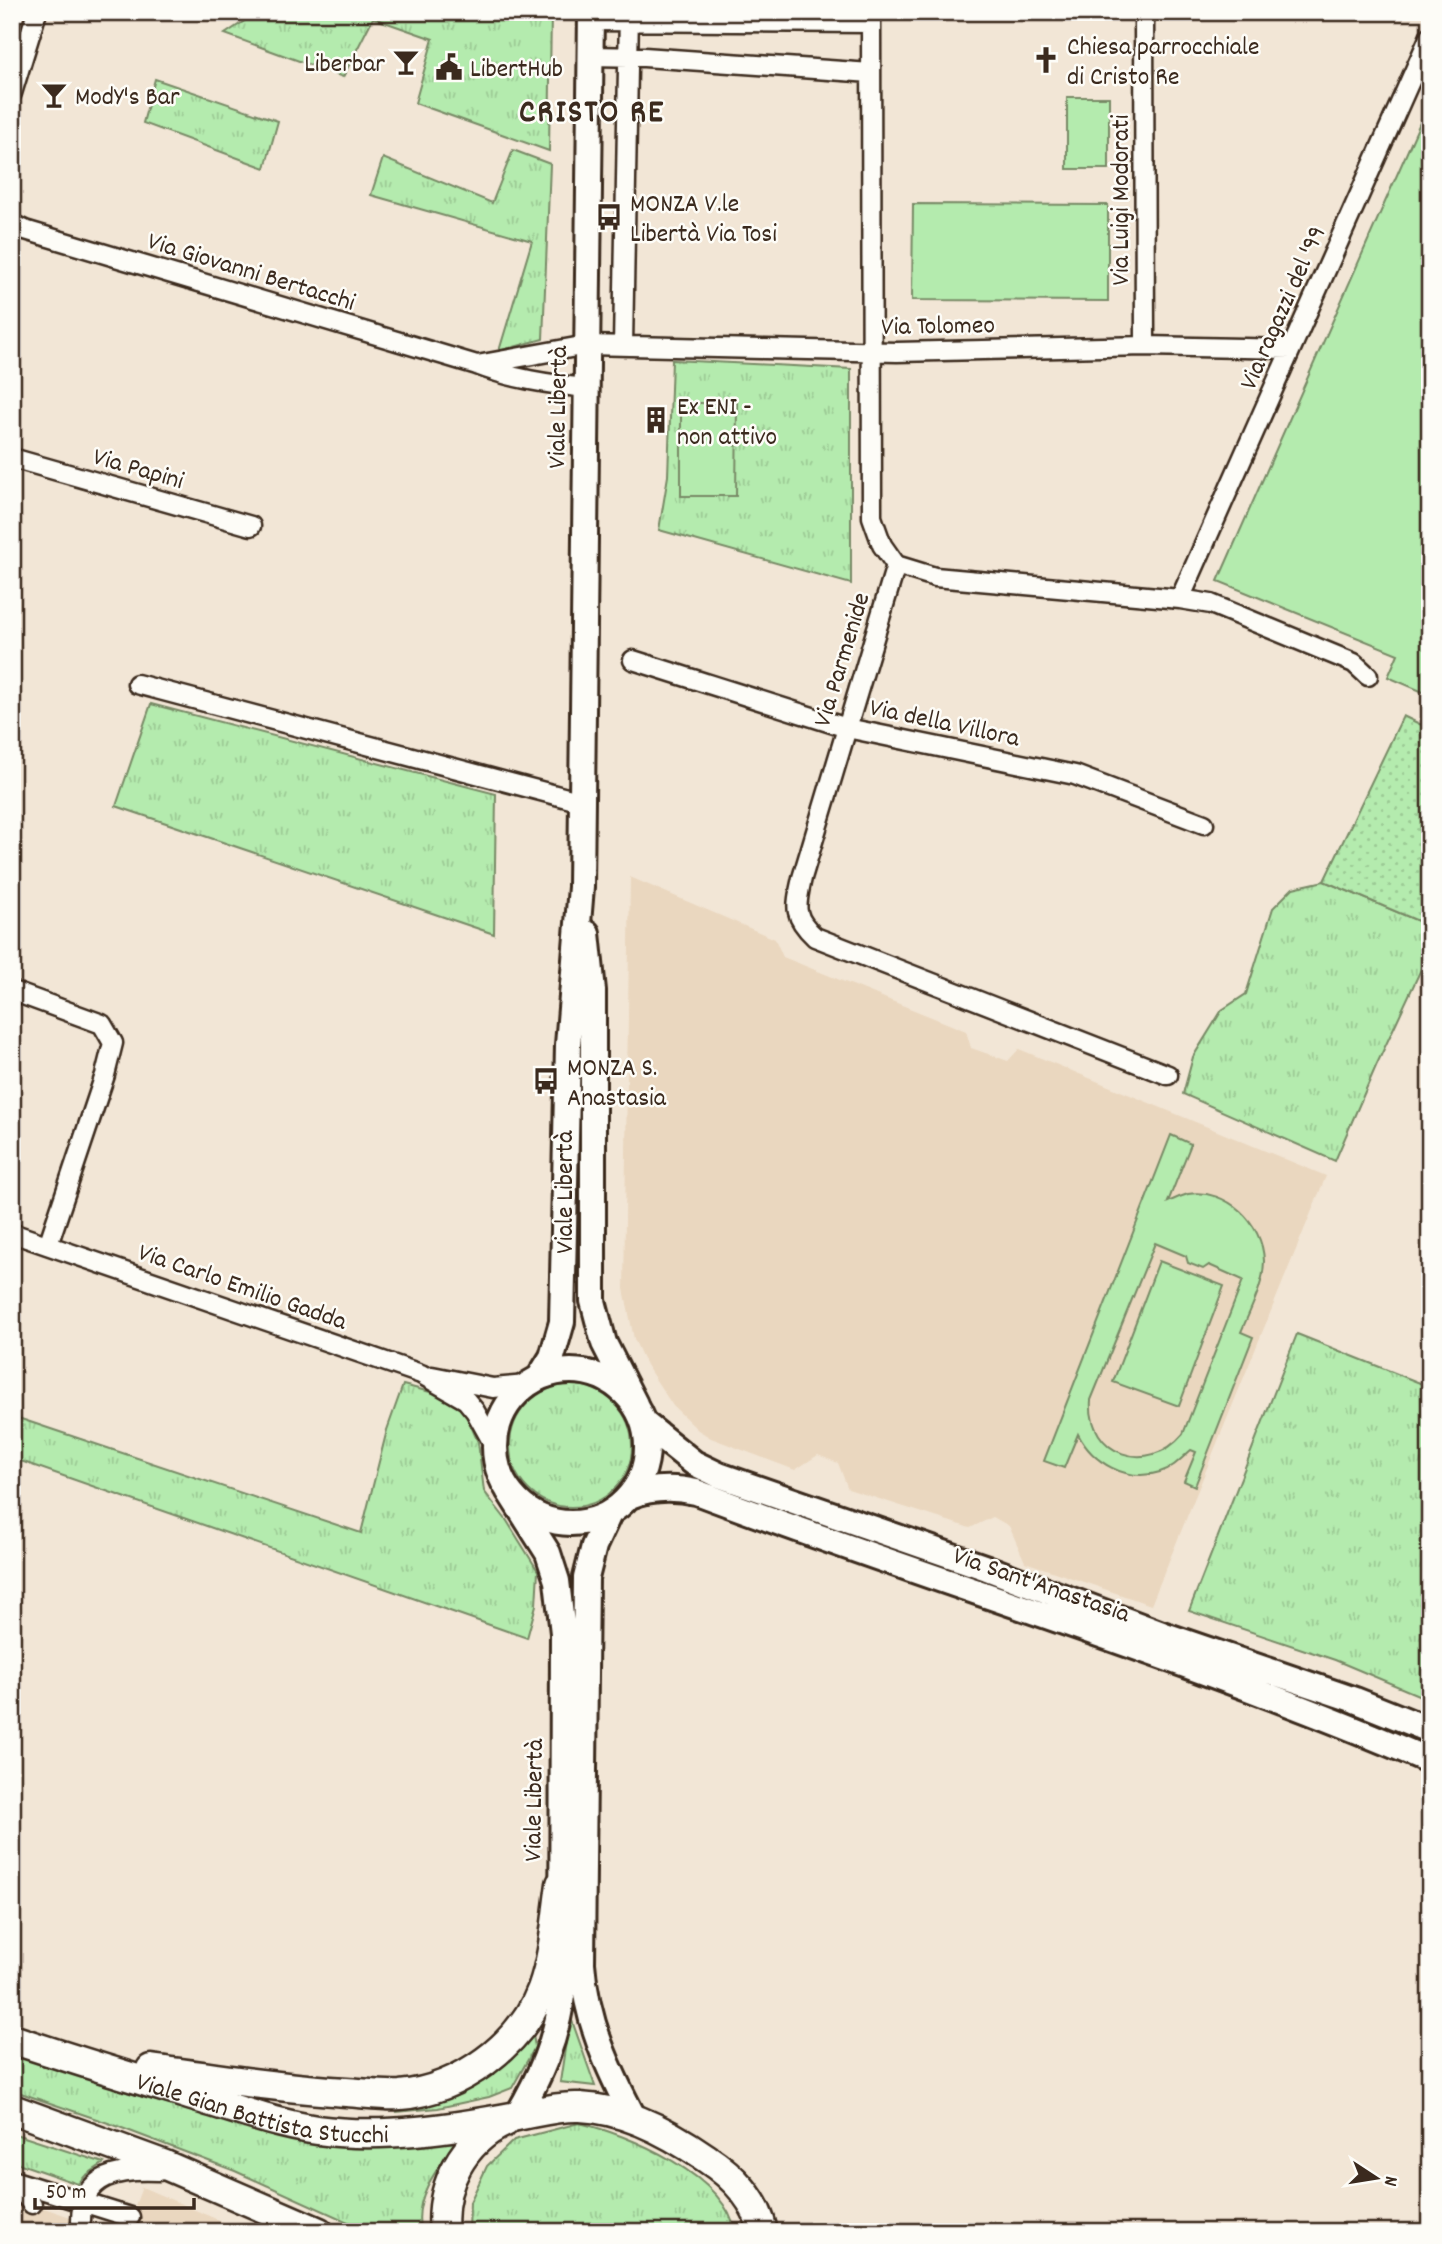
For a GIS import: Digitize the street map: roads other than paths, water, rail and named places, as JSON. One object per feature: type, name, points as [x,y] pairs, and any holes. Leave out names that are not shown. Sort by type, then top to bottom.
[{"type":"main road","name":"Viale Libertà","points":[[533,1381],[548,1366],[556,1347],[563,1314],[568,1045],[580,887],[582,802],[590,17]]},
{"type":"main road","name":"Viale Libertà","points":[[580,887],[593,991],[593,1301],[604,1343],[639,1413]]},
{"type":"main road","points":[[566,1371],[591,1373],[615,1385],[639,1413],[648,1443],[646,1461],[640,1481],[629,1496],[609,1514],[582,1523],[555,1522],[529,1511],[508,1490],[498,1469],[495,1447],[497,1429],[503,1412],[513,1397],[533,1381],[566,1371]]},
{"type":"main road","name":"Via Sant'Anastasia","points":[[639,1413],[688,1459],[719,1475],[987,1568],[1430,1730]]},
{"type":"main road","name":"Via Sant'Anastasia","points":[[629,1496],[651,1489],[673,1488],[696,1492],[1163,1657],[1348,1726],[1430,1762]]},
{"type":"main road","name":"Viale Libertà","points":[[508,1490],[548,1553],[562,1613],[561,1884],[564,1958],[558,2024],[541,2072],[517,2116]]},
{"type":"main road","name":"Viale Libertà","points":[[609,1514],[594,1546],[586,1578],[582,1963],[586,2001],[597,2041],[635,2120]]},
{"type":"main road","points":[[75,2060],[317,2090],[400,2095],[437,2086],[473,2070],[493,2057],[519,2031],[541,1991],[548,1968],[561,1884]]},
{"type":"main road","name":"Viale Gian Battista Stucchi","points":[[12,2039],[268,2119],[316,2129],[407,2133],[561,2107],[583,2107],[635,2120],[682,2141],[736,2181],[765,2230]]},
{"type":"main road","points":[[12,2109],[186,2175],[319,2232]]},
{"type":"main road","name":"Viale Gian Battista Stucchi","points":[[444,2232],[445,2197],[461,2158],[493,2127],[517,2116]]},
{"type":"street","name":"Via Luigi Modorati","points":[[1144,12],[1146,346]]},
{"type":"street","points":[[12,93],[33,14]]},
{"type":"street","points":[[590,17],[871,17]]},
{"type":"street","name":"Via Parmenide","points":[[871,17],[872,517],[882,545],[896,565],[795,907],[803,926],[815,937],[1168,1074]]},
{"type":"street","points":[[623,346],[629,18]]},
{"type":"street","name":"Via ragazzi del '99","points":[[1180,599],[1430,36]]},
{"type":"street","points":[[590,56],[871,73]]},
{"type":"street","name":"Via Giovanni Bertacchi","points":[[12,224],[524,380],[586,388]]},
{"type":"street","name":"Via Tolomeo","points":[[587,345],[870,351],[1146,346],[1291,349]]},
{"type":"street","name":"Via Giovanni Bertacchi","points":[[477,365],[587,345]]},
{"type":"street","name":"Via Papini","points":[[12,458],[251,526]]},
{"type":"street","points":[[896,565],[934,577],[1211,604],[1354,663],[1368,676]]},
{"type":"street","name":"Via della Villora","points":[[633,660],[847,728],[1075,775],[1205,824]]},
{"type":"street","points":[[137,684],[582,802]]},
{"type":"street","points":[[12,991],[102,1024],[113,1043],[105,1075],[48,1245]]},
{"type":"street","name":"Via Carlo Emilio Gadda","points":[[12,1233],[421,1374],[493,1388],[533,1381]]},
{"type":"street","name":"Via Carlo Emilio Gadda","points":[[421,1374],[466,1401],[475,1411],[495,1447]]},
{"type":"street","points":[[81,2221],[83,2202],[92,2186],[111,2174],[133,2169],[186,2175]]},
{"type":"street","points":[[12,2180],[131,2217]]},
{"type":"street","points":[[12,2180],[32,2204]]},
{"type":"place","name":"Chiesa parrocchiale di Cristo Re","points":[[1046,60]]},
{"type":"place","name":"Liberbar","points":[[406,62]]},
{"type":"place","name":"LibertHub","points":[[449,67]]},
{"type":"place","name":"ModY's Bar","points":[[54,95]]},
{"type":"place","name":"MONZA V.le Libertà Via Tosi","points":[[609,217]]},
{"type":"place","name":"Ex ENI - non attivo","points":[[656,420]]},
{"type":"place","name":"MONZA S. Anastasia","points":[[546,1081]]},
{"type":"district","name":"CRISTO RE","points":[[592,109]]}]
